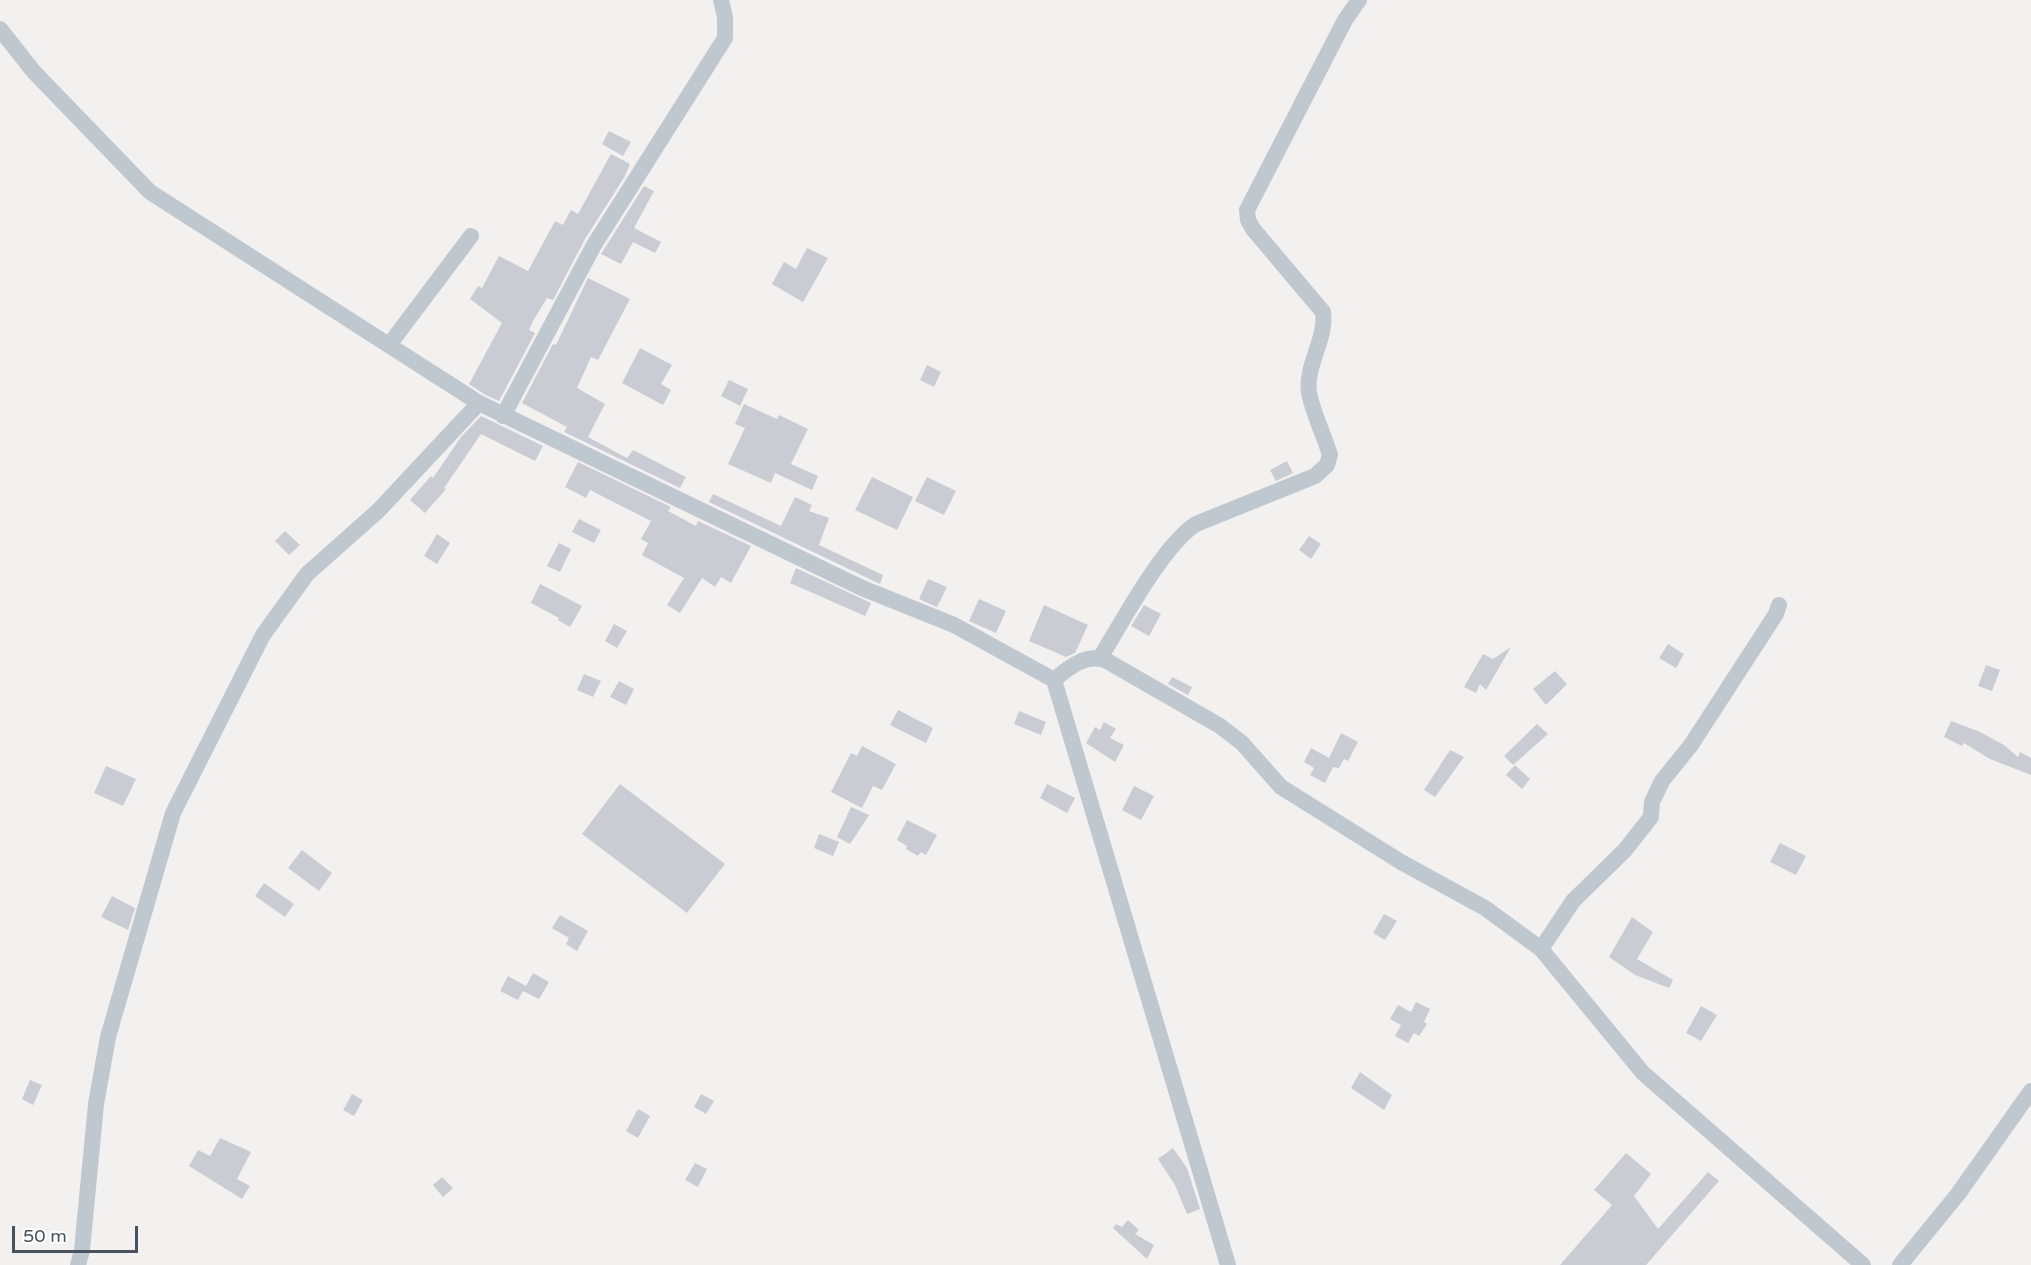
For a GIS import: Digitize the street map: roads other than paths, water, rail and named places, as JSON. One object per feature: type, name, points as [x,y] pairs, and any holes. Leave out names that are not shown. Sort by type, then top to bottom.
[{"type":"street","points":[[503,416],[594,245],[725,38],[725,17],[721,0]]},
{"type":"street","points":[[1100,658],[1137,596],[1184,532],[1196,524],[1315,476],[1327,465],[1330,455],[1309,392],[1312,364],[1324,324],[1323,312],[1253,229],[1248,220],[1247,210],[1345,20],[1359,0]]},
{"type":"street","points":[[0,29],[34,72],[150,192],[479,403],[862,588],[954,625],[1054,680],[1228,1265]]},
{"type":"street","points":[[389,345],[471,236]]},
{"type":"street","points":[[78,1265],[82,1250],[96,1104],[108,1036],[173,813],[263,635],[307,574],[379,510],[479,403]]},
{"type":"street","points":[[1541,949],[1574,901],[1625,850],[1652,817],[1652,802],[1662,781],[1691,745],[1776,614],[1779,605]]},
{"type":"street","points":[[1054,680],[1073,663],[1100,658],[1220,726],[1242,743],[1281,787],[1401,862],[1485,908],[1541,949],[1643,1073],[1863,1265]]},
{"type":"street","points":[[1900,1265],[1958,1194],[2031,1091]]}]
